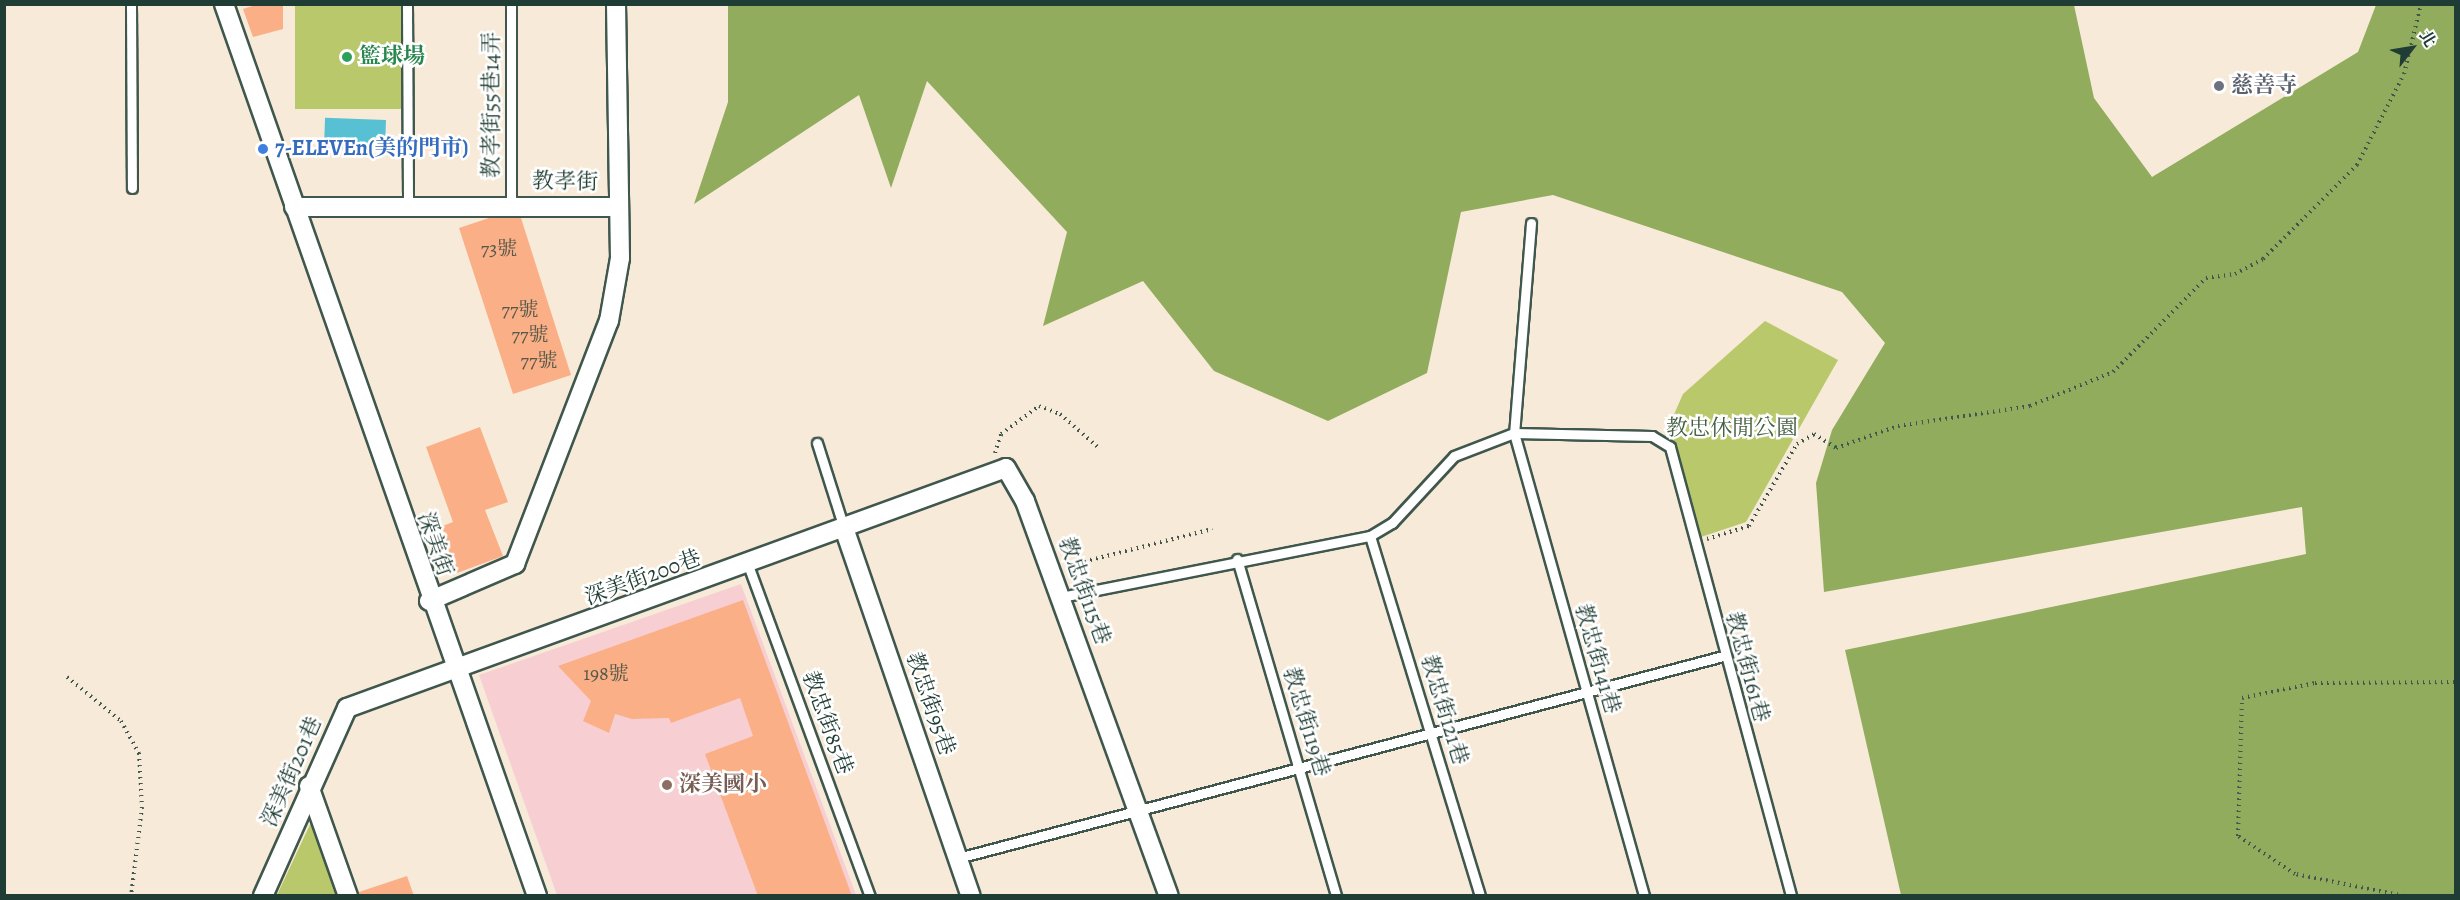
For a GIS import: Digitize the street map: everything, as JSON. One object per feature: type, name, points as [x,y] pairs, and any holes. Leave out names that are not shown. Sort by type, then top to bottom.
[{"type":"street","points":[[224,4],[294,207]]},
{"type":"street","points":[[616,4],[617,207]]},
{"type":"street","name":"教孝街","points":[[294,207],[617,207],[620,258],[609,321],[515,564],[429,601]]},
{"type":"street","name":"深美街","points":[[294,207],[429,601],[457,672],[537,896]]},
{"type":"street","name":"教忠街115巷","points":[[989,471],[1005,468],[1013,474],[1061,597],[1136,811],[1169,896]]},
{"type":"street","points":[[844,528],[989,471]]},
{"type":"street","name":"深美街200巷","points":[[457,672],[844,528]]},
{"type":"street","name":"教忠街95巷","points":[[844,528],[971,896]]},
{"type":"street","name":"深美街201巷","points":[[263,896],[309,786],[346,708],[457,672]]},
{"type":"street","points":[[309,786],[348,896]]},
{"type":"lane","points":[[131,4],[132,188]]},
{"type":"lane","points":[[408,4],[408,206]]},
{"type":"lane","name":"教孝街55巷14弄","points":[[511,4],[511,206]]},
{"type":"lane","points":[[1061,597],[1237,559],[1370,536],[1392,523],[1454,456],[1514,433],[1531,223]]},
{"type":"lane","name":"教忠街161巷","points":[[1514,433],[1608,432],[1652,436],[1670,447],[1723,656],[1791,896]]},
{"type":"lane","name":"教忠街141巷","points":[[1514,433],[1644,896]]},
{"type":"lane","points":[[817,443],[844,528]]},
{"type":"lane","name":"教忠街121巷","points":[[1370,536],[1480,896]]},
{"type":"lane","name":"教忠街119巷","points":[[1237,559],[1336,896]]},
{"type":"lane","name":"教忠街85巷","points":[[748,565],[870,896]]},
{"type":"lane","points":[[958,858],[1723,656]]},
{"type":"path","points":[[1694,543],[1749,526],[1797,444],[1814,434],[1836,448],[1898,426],[2030,406],[2113,372],[2206,278],[2235,274],[2263,259],[2357,165],[2404,74],[2421,4]]},
{"type":"path","points":[[989,471],[1001,434],[1040,406],[1060,414],[1100,448]]},
{"type":"path","points":[[1051,570],[1212,529]]},
{"type":"path","points":[[67,677],[120,720],[139,753],[142,807],[131,896]]},
{"type":"path","points":[[2404,896],[2295,874],[2238,836],[2242,698],[2315,683],[2456,682]]},
{"type":"shaded area","name":"深美國小","points":[[741,584],[856,895],[557,895],[479,675]]},
{"type":"green space","name":"籃球場","points":[[295,5],[401,5],[401,109],[295,109]]},
{"type":"green space","points":[[728,5],[2074,5],[2094,98],[2152,177],[2358,52],[2376,5],[2455,5],[2455,895],[1901,895],[1845,650],[2306,554],[2302,507],[1824,592],[1816,483],[1832,430],[1885,343],[1842,292],[1553,195],[1461,212],[1427,373],[1328,421],[1214,371],[1143,281],[1043,326],[1067,232],[927,81],[891,188],[859,95],[694,204],[728,102]]},
{"type":"green space","name":"教忠休閒公園","points":[[1765,321],[1838,360],[1746,522],[1701,537],[1668,428],[1683,394]]},
{"type":"green space","points":[[313,818],[338,895],[277,895]]},
{"type":"water","points":[[325,118],[386,120],[385,150],[324,148]]},
{"type":"building","points":[[258,4],[283,4],[283,29],[253,37],[243,9]]},
{"type":"building","points":[[489,218],[521,218],[571,375],[513,394],[459,228]]},
{"type":"building","points":[[480,427],[508,502],[485,510],[503,556],[457,573],[440,527],[453,522],[426,447]]},
{"type":"building","points":[[743,600],[852,896],[758,896],[705,754],[753,736],[740,698],[671,723],[669,718],[632,719],[615,714],[609,733],[583,721],[591,701],[558,666]]},
{"type":"building","points":[[407,876],[414,896],[359,896],[359,892]]},
{"type":"place","name":"籃球場","points":[[347,57]]},
{"type":"place","name":"慈善寺","points":[[2219,86]]},
{"type":"place","name":"7-ELEVEn(美的門市)","points":[[263,149]]},
{"type":"place","name":"深美國小","points":[[667,785]]}]
